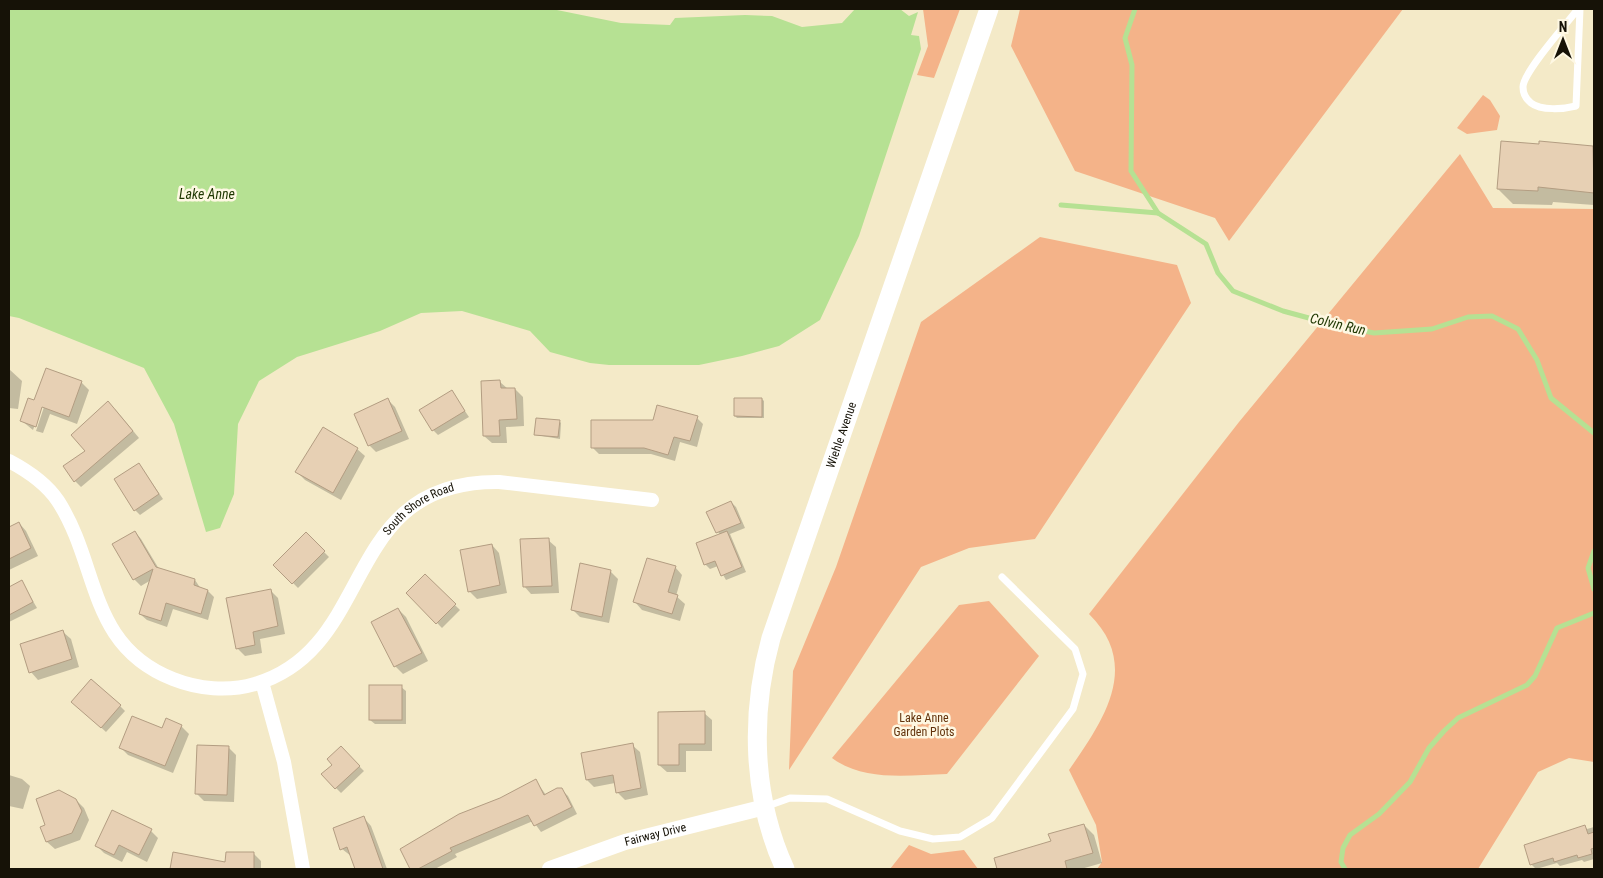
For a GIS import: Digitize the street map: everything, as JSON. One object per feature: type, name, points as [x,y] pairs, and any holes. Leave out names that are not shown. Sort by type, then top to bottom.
[{"type":"main road","name":"Wiehle Avenue","points":[[785,869],[771,832],[765,807],[758,753],[758,709],[762,673],[771,638],[989,9]]},
{"type":"street","name":"South Shore Road","points":[[9,461],[26,470],[43,484],[57,500],[69,521],[103,614],[115,634],[130,652],[164,675],[183,683],[205,688],[229,688],[262,682],[284,672],[304,658],[320,642],[382,537],[397,519],[415,504],[434,493],[455,486],[479,482],[499,482],[652,500]]},
{"type":"street","points":[[262,682],[284,762],[303,869]]},
{"type":"street","name":"Fairway Drive","points":[[550,869],[625,842],[765,807]]},
{"type":"lane","points":[[1579,9],[1576,106],[1564,109],[1535,106],[1526,99],[1523,85],[1529,70],[1579,9]]},
{"type":"lane","points":[[765,807],[790,798],[827,799],[900,832],[933,839],[960,837],[992,818],[1073,709],[1083,674],[1074,649],[1002,577]]},
{"type":"green space","points":[[923,9],[960,9],[934,78],[917,75],[928,46]]},
{"type":"green space","points":[[1020,9],[1403,9],[1229,241],[1215,218],[1075,171],[1011,46]]},
{"type":"green space","points":[[1483,95],[1490,100],[1500,116],[1497,130],[1467,134],[1457,128]]},
{"type":"green space","points":[[1460,154],[1493,208],[1594,209],[1594,762],[1569,758],[1538,772],[1478,869],[1097,869],[1102,862],[1096,825],[1069,770],[1104,713],[1112,693],[1115,673],[1113,653],[1105,634],[1089,614],[1239,422]]},
{"type":"green space","points":[[1040,237],[1177,265],[1191,303],[1035,539],[969,548],[921,567],[789,770],[793,671],[836,567],[921,322]]},
{"type":"green space","name":"Lake Anne Garden Plots","points":[[989,601],[1039,656],[947,774],[902,776],[872,774],[845,766],[832,758],[959,605]]},
{"type":"green space","points":[[909,845],[931,854],[964,850],[978,869],[890,869]]},
{"type":"water","name":"Lake Anne","points":[[9,9],[552,9],[621,23],[670,25],[675,18],[745,15],[772,16],[802,27],[842,23],[855,9],[900,9],[909,16],[918,12],[911,35],[919,36],[921,49],[859,236],[820,320],[779,346],[742,356],[699,365],[609,365],[590,363],[550,352],[530,331],[462,311],[421,313],[380,331],[297,357],[259,381],[238,424],[234,494],[220,528],[206,532],[174,424],[144,368],[19,318],[9,316]]},
{"type":"building","points":[[1501,141],[1539,144],[1539,141],[1593,146],[1594,193],[1538,187],[1538,191],[1497,189]]},
{"type":"building","points":[[46,368],[82,381],[69,417],[42,407],[36,427],[20,421],[28,398],[34,400]]},
{"type":"building","points":[[500,380],[501,388],[515,388],[517,419],[499,420],[500,436],[483,436],[481,381]]},
{"type":"building","points":[[452,390],[465,411],[432,431],[419,410]]},
{"type":"building","points":[[388,398],[402,431],[368,446],[354,414]]},
{"type":"building","points":[[734,398],[762,398],[762,417],[734,416]]},
{"type":"building","points":[[108,401],[133,431],[74,482],[63,466],[85,451],[71,435]]},
{"type":"building","points":[[657,405],[698,416],[690,441],[674,437],[668,455],[644,448],[591,448],[591,420],[653,420]]},
{"type":"building","points":[[536,418],[560,420],[558,437],[534,435]]},
{"type":"building","points":[[323,427],[358,448],[333,493],[295,472]]},
{"type":"building","points":[[139,463],[159,494],[134,511],[114,479]]},
{"type":"building","points":[[731,501],[741,523],[716,533],[706,512]]},
{"type":"building","points":[[19,522],[31,548],[9,559],[9,527]]},
{"type":"building","points":[[135,531],[156,567],[195,579],[194,585],[208,590],[201,614],[166,603],[161,621],[139,614],[153,569],[133,580],[112,544]]},
{"type":"building","points":[[727,531],[742,567],[721,576],[715,561],[704,565],[696,543]]},
{"type":"building","points":[[306,532],[325,551],[292,584],[273,565]]},
{"type":"building","points":[[549,538],[552,586],[523,587],[520,539]]},
{"type":"building","points":[[492,544],[500,585],[468,592],[460,550]]},
{"type":"building","points":[[647,558],[676,566],[668,592],[678,595],[672,614],[633,602]]},
{"type":"building","points":[[580,563],[611,570],[602,617],[571,610]]},
{"type":"building","points":[[425,574],[456,604],[436,624],[406,593]]},
{"type":"building","points":[[22,580],[33,602],[9,615],[9,587]]},
{"type":"building","points":[[271,589],[278,626],[253,632],[255,645],[236,649],[226,598]]},
{"type":"building","points":[[398,608],[422,653],[394,667],[371,622]]},
{"type":"building","points":[[63,630],[72,659],[29,673],[20,644]]},
{"type":"building","points":[[91,679],[121,705],[101,728],[71,702]]},
{"type":"building","points":[[369,685],[402,685],[402,720],[369,720]]},
{"type":"building","points":[[705,711],[705,744],[679,744],[679,765],[658,765],[658,712]]},
{"type":"building","points":[[132,716],[162,728],[166,718],[182,725],[165,766],[119,748]]},
{"type":"building","points":[[633,743],[641,788],[616,793],[613,775],[586,780],[581,753]]},
{"type":"building","points":[[197,745],[229,746],[227,795],[195,794]]},
{"type":"building","points":[[341,746],[360,766],[335,789],[321,774],[332,765],[327,759]]},
{"type":"building","points":[[536,779],[544,795],[557,788],[562,788],[572,807],[534,826],[528,815],[450,848],[452,851],[418,869],[410,869],[400,849],[459,814],[500,798]]},
{"type":"building","points":[[59,790],[76,799],[82,811],[72,833],[46,842],[40,827],[45,825],[36,799]]},
{"type":"building","points":[[112,810],[152,829],[139,855],[119,845],[114,855],[95,846]]},
{"type":"building","points":[[364,816],[383,869],[355,869],[347,847],[340,850],[333,828]]},
{"type":"building","points":[[1084,824],[1093,853],[1065,861],[1067,869],[997,869],[994,858],[1051,841],[1048,834]]},
{"type":"building","points":[[1585,825],[1588,834],[1594,832],[1592,854],[1578,858],[1577,855],[1554,862],[1553,858],[1530,865],[1524,845]]},
{"type":"building","points":[[173,852],[225,862],[226,852],[254,852],[254,869],[170,869]]},
{"type":"waterway","points":[[1135,9],[1125,38],[1132,65],[1131,171],[1158,213]]},
{"type":"waterway","name":"Colvin Run","points":[[1061,205],[1158,213],[1206,244],[1218,273],[1233,291],[1283,311],[1331,324],[1374,333],[1432,329],[1468,317],[1492,316],[1518,329],[1537,360],[1551,398],[1594,433]]},
{"type":"waterway","name":"Colvin Run","points":[[1594,551],[1588,568],[1594,589]]},
{"type":"waterway","points":[[1345,869],[1341,862],[1343,848],[1350,835],[1379,814],[1410,782],[1429,748],[1444,731],[1458,718],[1527,685],[1535,676],[1557,628],[1594,613]]}]
